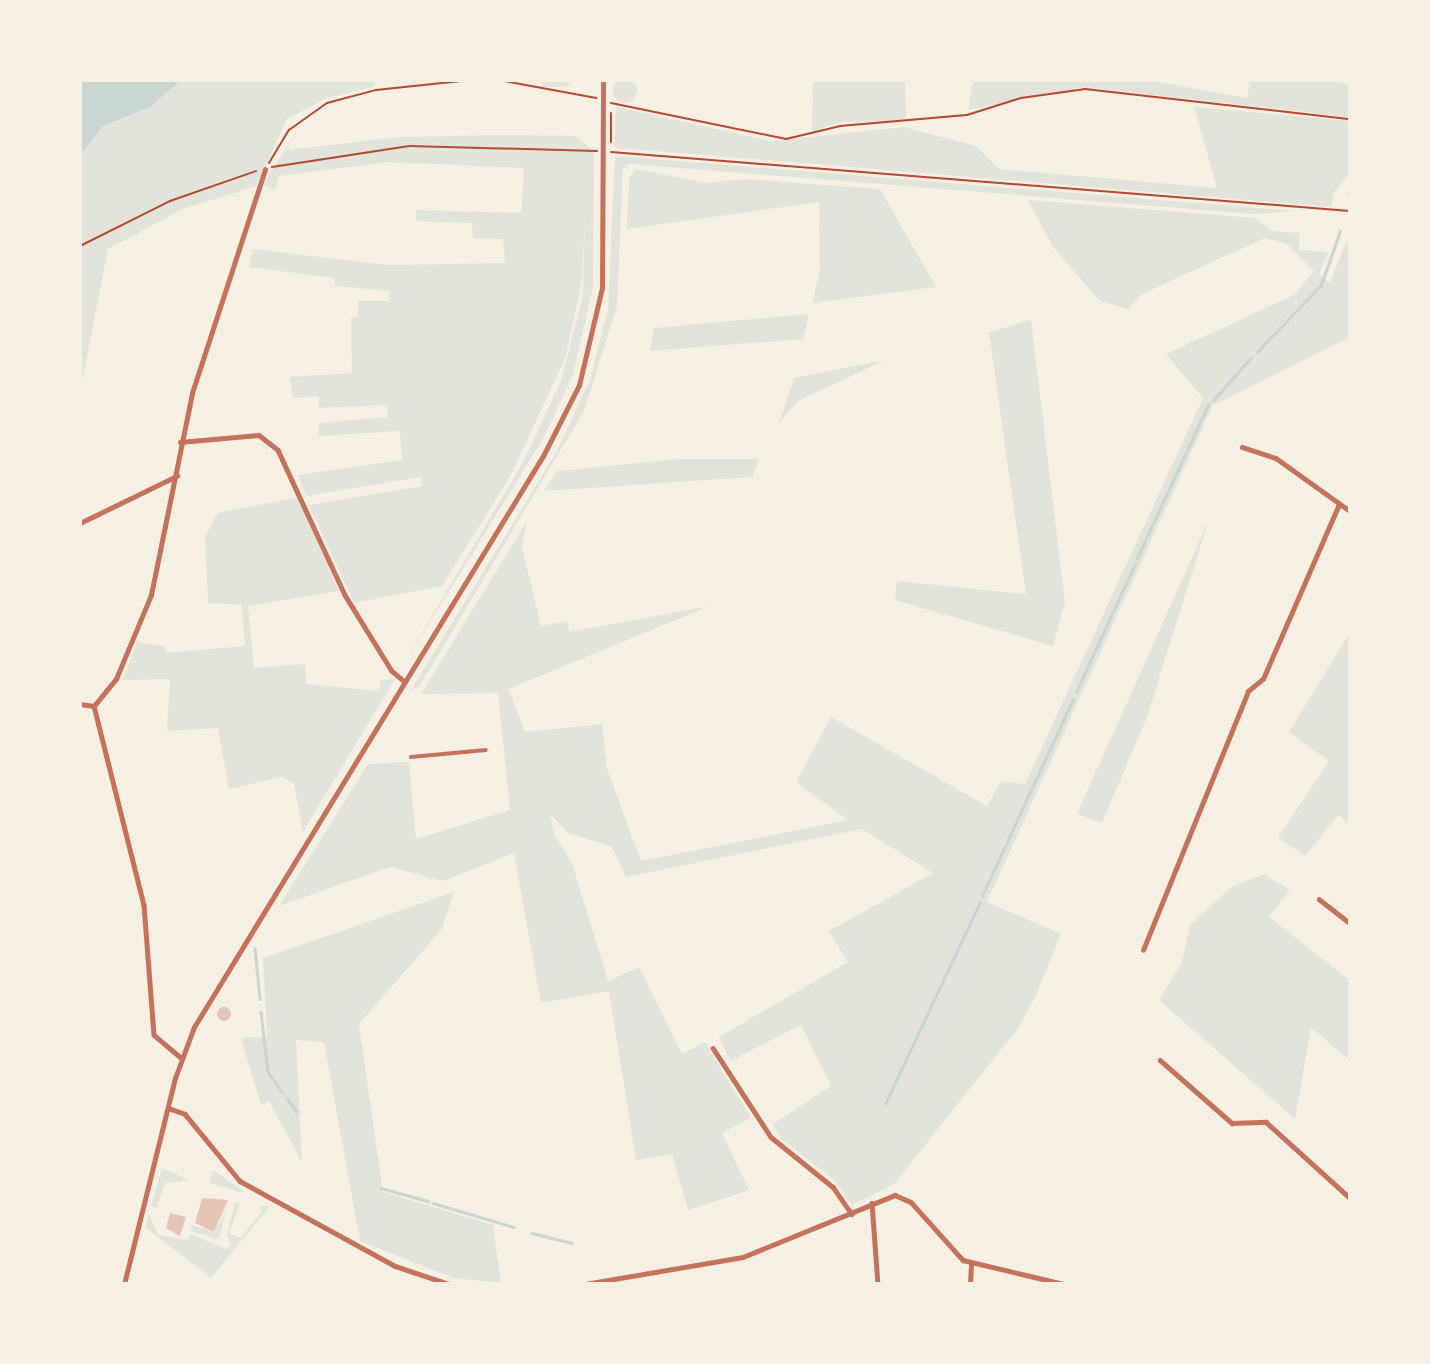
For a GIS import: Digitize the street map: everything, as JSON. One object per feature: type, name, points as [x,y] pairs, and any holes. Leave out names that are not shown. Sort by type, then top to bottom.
[{"type":"street","points":[[124,1283],[181,1058],[208,1003],[543,456],[584,370],[602,288],[603,80]]},
{"type":"street","points":[[94,706],[116,679],[136,636],[178,475],[180,442],[266,168]]},
{"type":"street","points":[[180,442],[259,435],[278,450],[345,595],[392,671],[405,682]]},
{"type":"street","points":[[1242,447],[1276,458],[1349,511]]},
{"type":"street","points":[[80,523],[178,475]]},
{"type":"street","points":[[1143,950],[1248,691],[1263,679],[1339,504]]},
{"type":"street","points":[[80,704],[94,706]]},
{"type":"street","points":[[94,706],[103,722],[109,787],[144,905],[154,1035],[181,1058]]},
{"type":"street","points":[[411,757],[486,750]]},
{"type":"street","points":[[1320,899],[1349,923]]},
{"type":"street","points":[[713,1048],[771,1137],[833,1187],[852,1214]]},
{"type":"street","points":[[1160,1060],[1232,1123],[1266,1122],[1349,1198]]},
{"type":"street","points":[[168,1108],[185,1114],[240,1181],[395,1266],[449,1283]]},
{"type":"street","points":[[585,1283],[719,1264],[852,1214],[872,1203],[904,1196],[948,1250],[971,1264],[1064,1283]]},
{"type":"street","points":[[872,1203],[878,1283]]},
{"type":"street","points":[[970,1283],[971,1264]]},
{"type":"path","points":[[266,168],[289,130],[327,103],[376,90],[470,80]]},
{"type":"path","points":[[499,80],[772,139],[840,126],[967,115],[1021,98],[1085,89],[1349,119]]},
{"type":"path","points":[[611,127],[611,152],[1349,211]]},
{"type":"path","points":[[80,246],[200,189],[313,158],[424,145],[597,151]]},
{"type":"shaded area","points":[[625,79],[636,86],[637,91],[630,102],[625,103],[614,96],[613,91],[620,80]]},
{"type":"shaded area","points":[[81,80],[180,81],[150,107],[103,126],[81,154]]},
{"type":"shaded area","points":[[541,80],[573,81],[566,87],[541,87]]},
{"type":"shaded area","points":[[1333,80],[1349,85],[1349,117],[1084,87],[968,110],[973,81],[1153,81],[1247,98],[1250,83],[1240,81]]},
{"type":"shaded area","points":[[180,81],[375,81],[375,86],[325,99],[287,119],[256,186],[183,209],[108,249],[81,387],[80,154],[103,126],[150,106]]},
{"type":"shaded area","points":[[813,81],[905,81],[906,121],[838,122],[812,132]]},
{"type":"shaded area","points":[[616,107],[772,141],[904,127],[976,146],[999,169],[1217,188],[1194,107],[1349,121],[1350,173],[1333,194],[1332,207],[619,148],[614,147]]},
{"type":"shaded area","points":[[299,126],[286,150],[400,137],[500,135],[576,136],[594,151],[593,287],[573,374],[543,439],[399,672],[523,462],[561,381],[583,296],[585,214],[582,280],[566,356],[511,475],[442,586],[354,603],[309,505],[422,486],[421,477],[306,496],[298,475],[402,460],[400,431],[319,436],[319,423],[388,417],[387,405],[319,408],[319,396],[293,398],[290,377],[352,373],[351,318],[358,317],[358,301],[389,301],[390,291],[335,286],[335,278],[249,267],[253,249],[387,265],[505,263],[503,239],[473,238],[472,223],[416,221],[416,210],[521,213],[524,168],[389,162],[279,176],[275,190],[263,185]]},
{"type":"shaded area","points":[[615,157],[1297,211],[1255,214],[629,164],[623,169],[617,306],[584,411],[419,687],[411,690],[556,453],[590,380],[608,309]]},
{"type":"shaded area","points":[[636,169],[706,183],[745,179],[880,189],[936,287],[812,303],[820,271],[819,202],[627,229],[629,178]]},
{"type":"shaded area","points":[[1028,200],[1255,218],[1272,231],[1299,233],[1299,250],[1328,252],[1319,274],[1330,283],[1349,235],[1349,337],[1213,405],[987,902],[1061,934],[1037,993],[1019,1027],[894,1184],[852,1205],[833,1179],[780,1138],[773,1124],[831,1086],[801,1025],[730,1061],[719,1037],[848,962],[829,931],[933,873],[862,829],[626,877],[612,847],[568,833],[550,814],[554,834],[572,863],[608,981],[639,967],[682,1054],[705,1042],[751,1118],[722,1133],[749,1190],[688,1210],[672,1154],[636,1160],[609,991],[541,1003],[514,853],[443,881],[390,867],[279,906],[368,764],[409,762],[416,839],[510,810],[498,693],[421,694],[527,521],[522,547],[541,626],[567,621],[569,632],[710,606],[508,689],[525,732],[602,724],[607,769],[641,861],[848,820],[796,782],[831,717],[987,806],[1001,781],[1025,784],[1203,398],[1166,354],[1294,295],[1314,271],[1287,244],[1265,238],[1142,294],[1128,309],[1100,301],[1053,247]]},
{"type":"shaded area","points":[[809,314],[803,339],[650,351],[654,328]]},
{"type":"shaded area","points":[[1031,320],[1065,602],[1053,646],[895,600],[897,581],[1026,594],[989,332]]},
{"type":"shaded area","points":[[885,360],[798,401],[779,423],[794,378]]},
{"type":"shaded area","points":[[679,459],[759,459],[752,477],[544,491],[557,471]]},
{"type":"shaded area","points":[[299,497],[339,591],[248,606],[254,668],[305,664],[306,684],[379,691],[381,680],[395,679],[303,832],[294,784],[282,777],[229,789],[218,728],[167,731],[170,679],[123,680],[137,642],[164,646],[167,653],[245,646],[242,605],[208,603],[205,537],[217,513]]},
{"type":"shaded area","points":[[1208,522],[1147,717],[1102,823],[1077,814]]},
{"type":"shaded area","points":[[1349,634],[1349,824],[1338,815],[1305,856],[1278,838],[1329,761],[1289,732]]},
{"type":"shaded area","points":[[1264,874],[1290,890],[1269,917],[1349,980],[1349,1060],[1311,1028],[1295,1119],[1159,1000],[1182,962],[1190,925],[1231,887]]},
{"type":"shaded area","points":[[454,892],[441,930],[359,1024],[383,1192],[493,1225],[501,1283],[454,1278],[360,1241],[324,1042],[296,1040],[302,1163],[269,1101],[261,1105],[241,1038],[267,1037],[263,958]]},
{"type":"shaded area","points":[[162,1168],[189,1180],[165,1183],[157,1208],[151,1206]]},
{"type":"shaded area","points":[[213,1170],[243,1191],[243,1193],[209,1183]]},
{"type":"shaded area","points":[[235,1202],[240,1204],[229,1234],[241,1238],[262,1211],[259,1206],[270,1206],[211,1278],[145,1227],[149,1213],[158,1235],[188,1240],[190,1234],[226,1249],[231,1244],[227,1235]]},
{"type":"shaded area","points":[[227,1209],[219,1239],[190,1231],[192,1225],[214,1232]]},
{"type":"building","points":[[224,1007],[229,1009],[229,1019],[224,1021],[219,1019],[217,1014],[219,1009]]},
{"type":"building","points":[[202,1198],[228,1200],[214,1232],[195,1223]]},
{"type":"building","points":[[170,1213],[186,1217],[180,1236],[166,1228]]},
{"type":"waterway","points":[[1348,195],[1350,190]]},
{"type":"waterway","points":[[1257,352],[1321,285],[1340,231]]},
{"type":"waterway","points":[[1213,400],[1251,358]]},
{"type":"waterway","points":[[1137,558],[1208,405]]},
{"type":"waterway","points":[[1076,692],[1135,564]]},
{"type":"waterway","points":[[982,896],[1073,699]]},
{"type":"waterway","points":[[885,1104],[980,902]]},
{"type":"waterway","points":[[255,948],[260,999]]},
{"type":"waterway","points":[[261,1012],[268,1072],[283,1093]]},
{"type":"waterway","points":[[287,1098],[296,1111]]},
{"type":"waterway","points":[[381,1188],[428,1201]]},
{"type":"waterway","points":[[433,1203],[514,1227]]},
{"type":"waterway","points":[[532,1233],[572,1243]]}]
